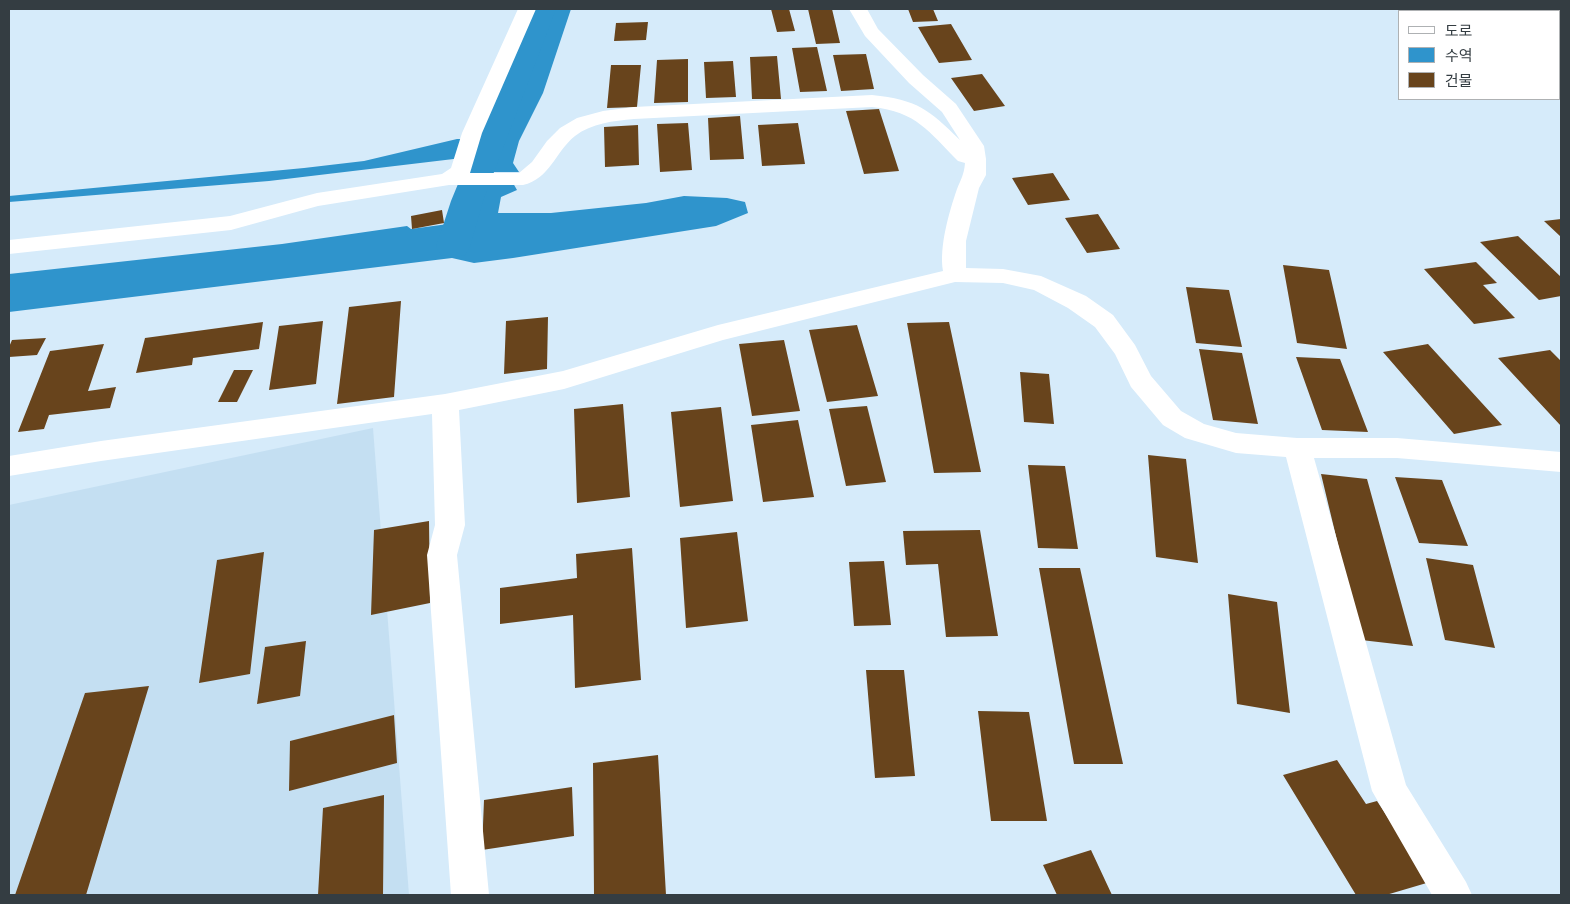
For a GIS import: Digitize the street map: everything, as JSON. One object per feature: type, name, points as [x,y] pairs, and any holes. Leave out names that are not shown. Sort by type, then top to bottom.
[{"type":"street","points":[[459,179],[472,133],[527,9]]},
{"type":"street","points":[[858,9],[868,27],[884,47],[949,108],[974,146],[976,159],[975,175],[968,188],[955,241],[953,262],[955,275]]},
{"type":"street","points":[[9,247],[231,222],[317,200],[459,179],[523,179],[534,174],[543,165],[559,141],[570,130],[599,117],[634,113],[872,101],[889,103],[915,111],[926,118],[965,157],[976,159]]},
{"type":"street","points":[[9,466],[101,451],[445,404],[564,380],[718,334],[955,275],[1003,276],[1041,284],[1077,302],[1104,321],[1126,351],[1140,381],[1172,418],[1195,431],[1236,443],[1297,448],[1397,448],[1561,462]]},
{"type":"street","points":[[445,404],[450,525],[442,555],[470,895]]},
{"type":"street","points":[[1297,448],[1390,791],[1453,895]]},
{"type":"shaded area","points":[[373,428],[409,895],[9,895],[9,505]]},
{"type":"water","points":[[540,9],[571,9],[543,93],[519,141],[513,163],[519,172],[479,172],[485,153],[479,143],[477,134],[489,130]]},
{"type":"water","points":[[457,139],[465,139],[462,158],[269,181],[9,202],[9,196],[364,161]]},
{"type":"water","points":[[513,183],[517,190],[501,197],[498,213],[551,213],[646,203],[684,196],[727,198],[745,202],[748,213],[716,226],[513,258],[474,263],[452,258],[9,312],[9,274],[282,244],[407,226],[411,229],[448,224],[477,216],[473,204],[480,184]]},
{"type":"building","points":[[771,9],[789,9],[795,31],[777,32]]},
{"type":"building","points":[[808,9],[832,9],[840,43],[816,44]]},
{"type":"building","points":[[908,9],[933,9],[938,21],[913,22]]},
{"type":"building","points":[[648,22],[646,40],[614,41],[616,23]]},
{"type":"building","points":[[951,24],[972,60],[939,63],[918,27]]},
{"type":"building","points":[[817,47],[827,91],[800,92],[792,48]]},
{"type":"building","points":[[866,54],[874,89],[841,91],[833,55]]},
{"type":"building","points":[[777,56],[781,99],[752,99],[750,57]]},
{"type":"building","points":[[688,59],[688,102],[654,103],[657,60]]},
{"type":"building","points":[[733,61],[736,97],[706,98],[704,62]]},
{"type":"building","points":[[611,65],[641,65],[637,107],[607,108]]},
{"type":"building","points":[[982,74],[1005,106],[974,111],[951,78]]},
{"type":"building","points":[[879,109],[899,171],[864,174],[846,111]]},
{"type":"building","points":[[740,116],[744,159],[710,160],[708,118]]},
{"type":"building","points":[[688,123],[692,170],[660,172],[657,124]]},
{"type":"building","points":[[798,123],[805,164],[762,166],[758,125]]},
{"type":"building","points":[[638,125],[639,165],[605,167],[604,127]]},
{"type":"building","points":[[1053,173],[1070,200],[1028,205],[1012,178]]},
{"type":"building","points":[[442,210],[444,223],[412,229],[411,216]]},
{"type":"building","points":[[1098,214],[1120,249],[1087,253],[1065,218]]},
{"type":"building","points":[[1561,219],[1561,237],[1544,221]]},
{"type":"building","points":[[1518,236],[1561,277],[1561,296],[1539,300],[1480,242]]},
{"type":"building","points":[[1476,262],[1497,283],[1483,285],[1515,318],[1474,324],[1424,269]]},
{"type":"building","points":[[1283,265],[1329,270],[1347,349],[1297,343]]},
{"type":"building","points":[[1186,287],[1229,290],[1242,347],[1196,343]]},
{"type":"building","points":[[401,301],[394,397],[337,404],[349,307]]},
{"type":"building","points":[[548,317],[547,369],[504,374],[506,321]]},
{"type":"building","points":[[323,321],[316,384],[269,390],[279,326]]},
{"type":"building","points":[[263,322],[259,349],[193,358],[192,365],[136,373],[145,338]]},
{"type":"building","points":[[949,322],[981,472],[934,473],[907,323]]},
{"type":"building","points":[[857,325],[878,396],[827,402],[809,330]]},
{"type":"building","points":[[46,338],[37,355],[9,357],[9,347],[12,340]]},
{"type":"building","points":[[784,340],[800,411],[752,416],[739,344]]},
{"type":"building","points":[[104,344],[88,391],[116,387],[110,408],[49,415],[44,429],[18,432],[50,351]]},
{"type":"building","points":[[1428,344],[1502,425],[1454,434],[1383,352]]},
{"type":"building","points":[[1199,349],[1242,353],[1258,424],[1213,420]]},
{"type":"building","points":[[1550,350],[1561,361],[1561,426],[1498,358]]},
{"type":"building","points":[[1296,357],[1340,359],[1368,432],[1322,430]]},
{"type":"building","points":[[234,370],[253,370],[237,402],[218,402]]},
{"type":"building","points":[[1020,372],[1049,374],[1054,424],[1024,422]]},
{"type":"building","points":[[623,404],[630,497],[577,503],[574,409]]},
{"type":"building","points":[[867,406],[886,482],[846,486],[829,409]]},
{"type":"building","points":[[721,407],[733,501],[680,507],[671,412]]},
{"type":"building","points":[[798,420],[814,497],[763,502],[751,425]]},
{"type":"building","points":[[1148,455],[1186,459],[1198,563],[1156,557]]},
{"type":"building","points":[[1028,465],[1065,466],[1078,549],[1038,548]]},
{"type":"building","points":[[1321,474],[1367,479],[1413,646],[1361,640]]},
{"type":"building","points":[[1395,477],[1442,480],[1468,546],[1419,543]]},
{"type":"building","points":[[429,521],[430,603],[371,615],[374,530]]},
{"type":"building","points":[[980,530],[998,636],[946,637],[938,564],[906,565],[903,531]]},
{"type":"building","points":[[737,532],[748,621],[686,628],[680,538]]},
{"type":"building","points":[[632,548],[641,680],[575,688],[573,615],[500,624],[500,588],[577,578],[576,554]]},
{"type":"building","points":[[264,552],[250,674],[199,683],[217,560]]},
{"type":"building","points":[[1426,558],[1473,565],[1495,648],[1445,640]]},
{"type":"building","points":[[884,561],[891,625],[854,626],[849,562]]},
{"type":"building","points":[[1039,568],[1080,568],[1123,764],[1074,764]]},
{"type":"building","points":[[1228,594],[1277,602],[1290,713],[1237,704]]},
{"type":"building","points":[[306,641],[300,696],[257,704],[265,647]]},
{"type":"building","points":[[866,670],[904,670],[915,776],[875,778]]},
{"type":"building","points":[[149,686],[86,895],[15,895],[85,693]]},
{"type":"building","points":[[978,711],[1029,712],[1047,821],[991,821]]},
{"type":"building","points":[[394,715],[397,763],[289,791],[290,741]]},
{"type":"building","points":[[658,755],[666,895],[594,895],[593,763]]},
{"type":"building","points":[[1337,760],[1366,804],[1377,801],[1430,882],[1386,895],[1356,895],[1283,775]]},
{"type":"building","points":[[572,787],[574,836],[482,850],[484,800]]},
{"type":"building","points":[[384,795],[383,895],[318,895],[323,808]]},
{"type":"building","points":[[1091,850],[1112,895],[1057,895],[1043,865]]},
{"type":"waterway","points":[[453,247],[467,201],[543,9]]}]
